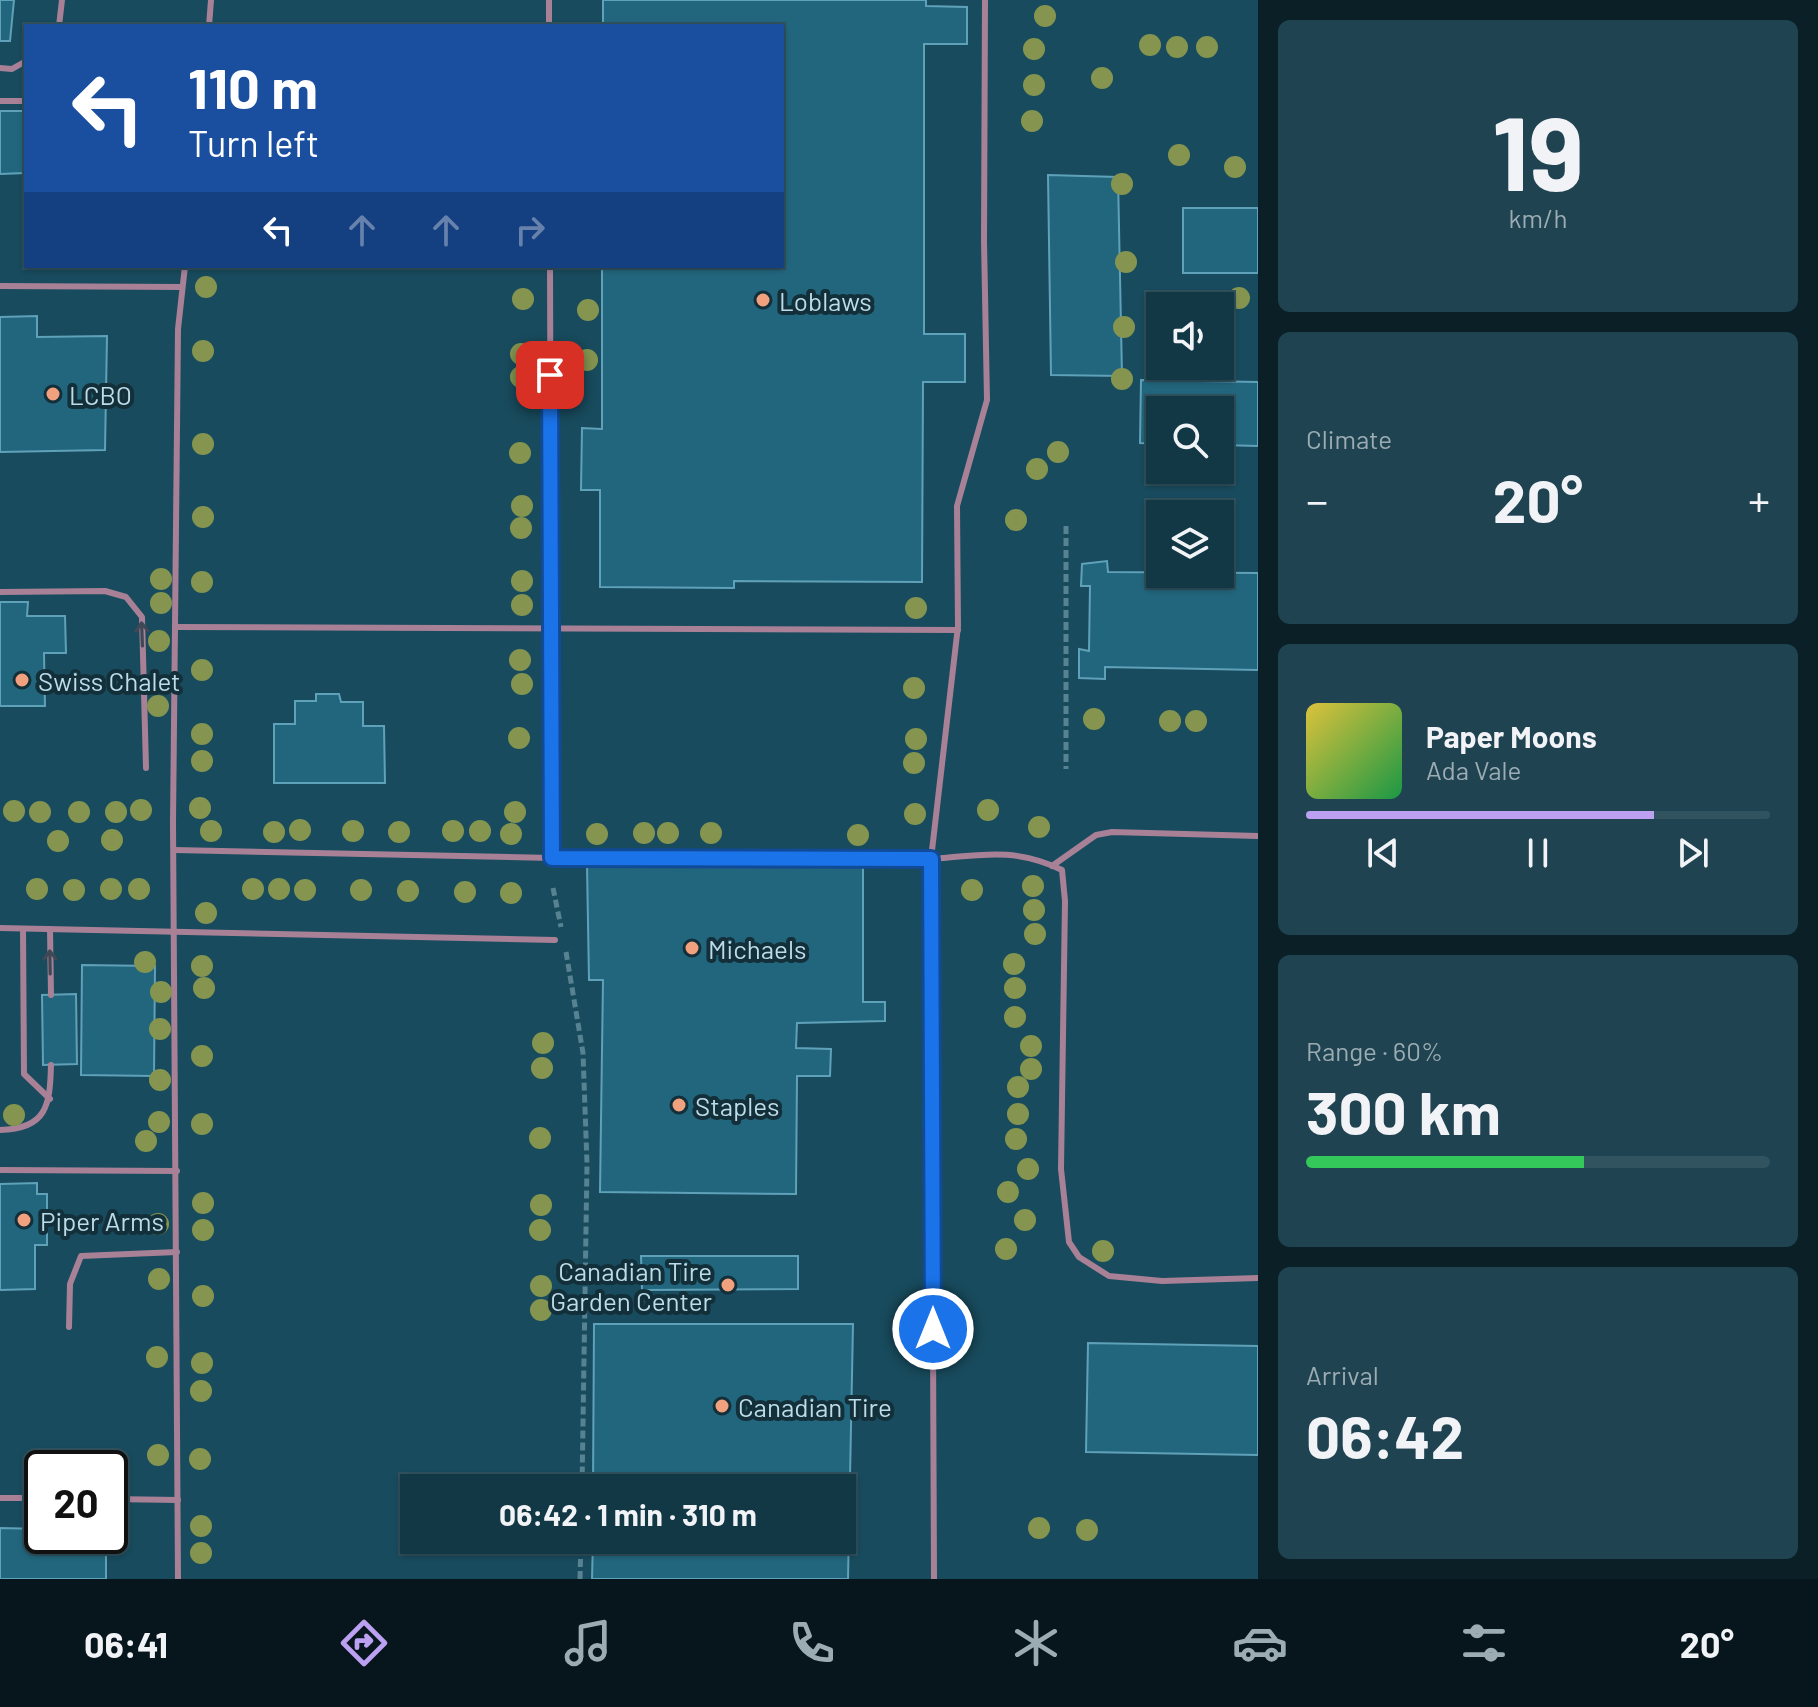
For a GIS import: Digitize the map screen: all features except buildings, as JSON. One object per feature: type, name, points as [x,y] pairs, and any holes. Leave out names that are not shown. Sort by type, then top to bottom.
[{"type":"lane","points":[[59,24],[62,0]]},
{"type":"lane","points":[[209,24],[211,0]]},
{"type":"lane","points":[[549,0],[549,24]]},
{"type":"lane","points":[[934,1579],[931,859],[958,630],[957,506],[987,400],[985,0]]},
{"type":"lane","points":[[0,68],[12,69],[24,62]]},
{"type":"lane","points":[[0,101],[24,101]]},
{"type":"lane","points":[[178,1579],[175,627],[178,329],[185,268]]},
{"type":"lane","points":[[550,268],[552,858]]},
{"type":"lane","points":[[0,286],[182,287]]},
{"type":"lane","points":[[0,592],[105,591],[126,597],[142,617],[146,768]]},
{"type":"lane","points":[[175,627],[958,630]]},
{"type":"lane","points":[[1052,866],[1096,835],[1112,832],[1258,836]]},
{"type":"lane","points":[[174,850],[552,858],[931,859],[998,853],[1037,858],[1062,870],[1065,901],[1061,1169],[1069,1242],[1079,1257],[1109,1276],[1162,1281],[1258,1278]]},
{"type":"lane","points":[[0,928],[555,940]]},
{"type":"lane","points":[[23,929],[24,1074],[50,1099]]},
{"type":"lane","points":[[50,929],[51,995]]},
{"type":"lane","points":[[0,1130],[19,1130],[41,1118],[50,1099],[51,1065]]},
{"type":"lane","points":[[0,1170],[177,1171]]},
{"type":"lane","points":[[69,1327],[70,1284],[81,1256],[177,1252]]},
{"type":"lane","points":[[0,1498],[24,1498]]},
{"type":"lane","points":[[128,1499],[178,1500]]},
{"type":"path","points":[[1066,526],[1066,769]]},
{"type":"path","points":[[553,888],[562,933]]},
{"type":"path","points":[[565,948],[583,1053],[586,1148],[582,1474]]},
{"type":"path","points":[[580,1579],[581,1554]]},
{"type":"place","name":"Loblaws","points":[[763,300]]},
{"type":"place","name":"LCBO","points":[[53,394]]},
{"type":"place","name":"Swiss Chalet","points":[[22,680]]},
{"type":"place","name":"Michaels","points":[[692,948]]},
{"type":"place","name":"Staples","points":[[679,1105]]},
{"type":"place","name":"Piper Arms","points":[[24,1220]]},
{"type":"place","name":"Canadian Tire Garden Center","points":[[728,1285]]},
{"type":"place","name":"Canadian Tire","points":[[722,1406]]},
{"type":"route","points":[[550,375],[552,858],[931,859],[933,1329]]}]
